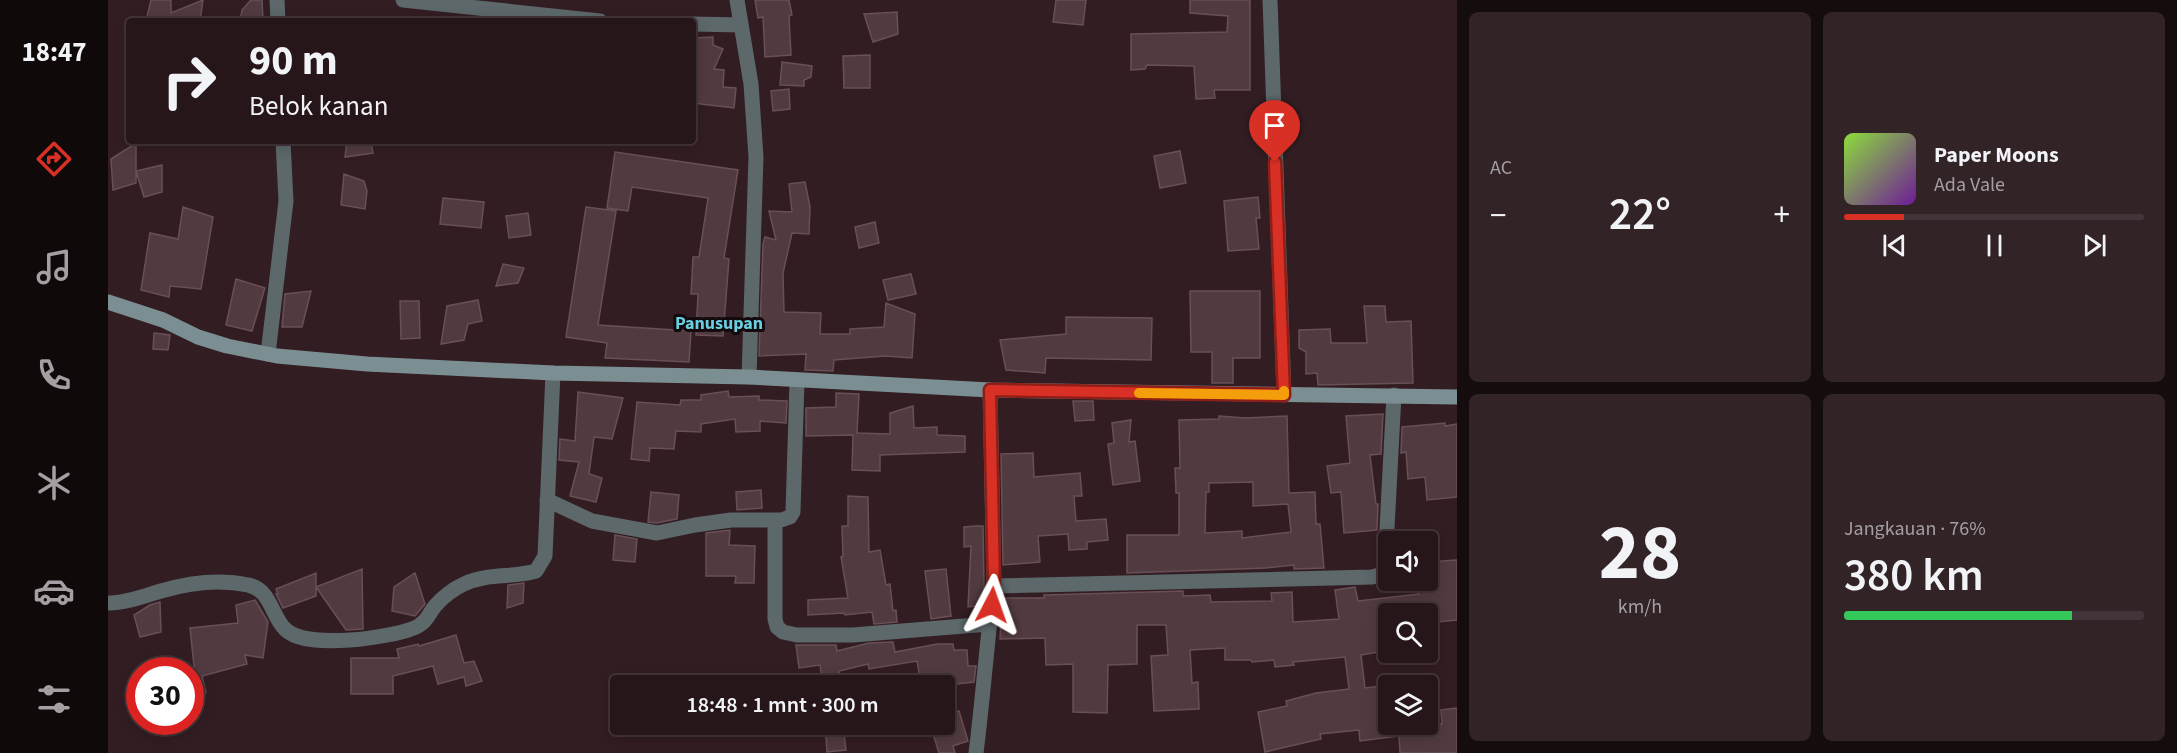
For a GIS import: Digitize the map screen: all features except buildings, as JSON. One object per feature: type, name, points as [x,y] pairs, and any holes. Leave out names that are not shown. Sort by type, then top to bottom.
[{"type":"street","points":[[277,0],[278,18]]},
{"type":"street","points":[[404,0],[572,18]]},
{"type":"street","points":[[737,0],[751,84],[756,158],[749,377]]},
{"type":"street","points":[[1270,0],[1284,395]]},
{"type":"street","points":[[696,24],[741,25]]},
{"type":"street","points":[[268,354],[286,201],[283,144]]},
{"type":"street","points":[[108,302],[163,320],[198,337],[227,346],[268,354],[367,364],[553,373],[749,377],[990,390],[1457,397]]},
{"type":"street","points":[[108,603],[129,601],[196,584],[234,582],[251,585],[261,591],[268,598],[285,630],[310,640],[351,640],[400,632],[419,626],[444,597],[476,578],[527,574],[536,571],[545,556],[553,373]]},
{"type":"street","points":[[547,500],[592,522],[657,533],[731,520],[786,519],[793,512],[797,381]]},
{"type":"street","points":[[976,753],[985,688],[994,585],[990,390]]},
{"type":"street","points":[[994,585],[1372,577],[1383,574],[1394,395]]},
{"type":"street","points":[[775,521],[775,619],[777,627],[783,632],[797,635],[853,635],[989,624]]},
{"type":"slow traffic","points":[[1139,393],[1284,395],[1284,391]]},
{"type":"district","name":"Panusupan","points":[[719,323]]},
{"type":"route","points":[[992,605],[994,585],[990,390],[1284,395],[1275,162]]}]
